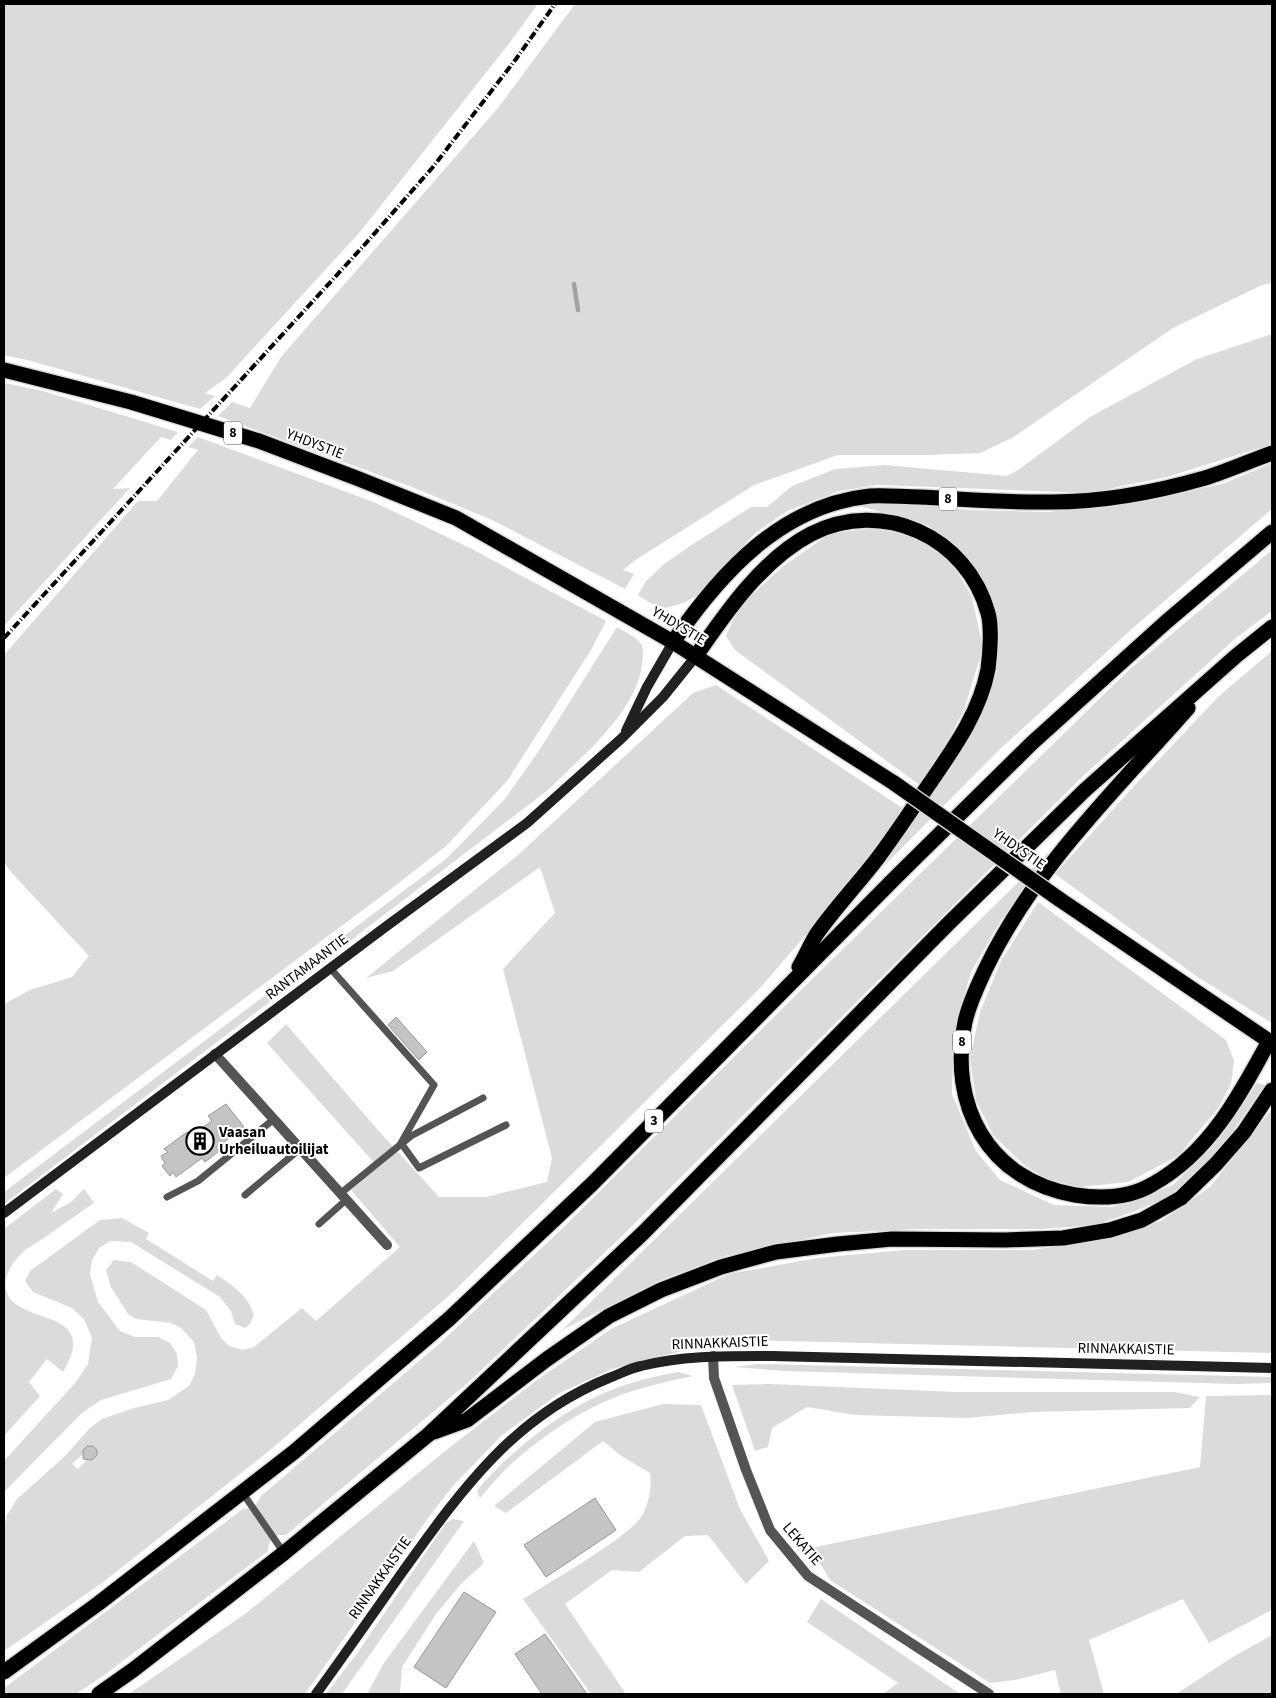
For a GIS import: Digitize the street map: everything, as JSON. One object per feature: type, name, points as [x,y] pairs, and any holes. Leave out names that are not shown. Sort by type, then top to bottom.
[{"type":"highway","name":"YHDYSTIE","points":[[4,370],[131,402],[259,441],[456,518],[673,642],[894,783],[1059,899],[1271,1042]]},
{"type":"highway","name":"8","points":[[673,642],[697,607],[741,559],[769,536],[804,514],[840,501],[872,496],[1052,502],[1096,499],[1146,492],[1204,478],[1272,453]]},
{"type":"highway","points":[[696,656],[744,590],[784,552],[812,534],[837,525],[865,520],[890,521],[916,529],[938,541],[956,556],[970,575],[980,592],[989,614],[990,644],[988,669],[979,700],[956,746],[877,859],[816,936],[790,983]]},
{"type":"highway","name":"3","points":[[4,1672],[99,1603],[294,1452],[449,1319],[592,1184],[790,983],[1032,743],[1166,622],[1272,532]]},
{"type":"highway","points":[[100,1694],[284,1553],[428,1435],[643,1233],[948,924],[1085,790],[1236,656],[1272,627]]},
{"type":"highway","name":"8","points":[[1236,656],[1056,857],[1020,908],[995,949],[965,1020],[961,1074],[966,1104],[977,1129],[993,1150],[1015,1171],[1038,1184],[1064,1193],[1094,1198],[1124,1195],[1151,1186],[1176,1169],[1199,1149],[1221,1121],[1271,1042]]},
{"type":"highway","points":[[428,1435],[467,1420],[547,1359],[609,1316],[661,1290],[720,1267],[776,1252],[838,1244],[892,1240],[1063,1238],[1110,1230],[1142,1220],[1181,1198],[1216,1164],[1244,1132],[1272,1090]]},
{"type":"street","name":"RANTAMAANTIE","points":[[622,738],[647,687],[673,642]]},
{"type":"street","name":"RANTAMAANTIE","points":[[4,1213],[330,968],[527,823],[622,738],[663,697],[696,656]]},
{"type":"street","points":[[215,1054],[387,1245]]},
{"type":"street","name":"RINNAKKAISTIE","points":[[316,1694],[442,1516],[480,1469],[529,1425],[560,1402],[595,1384],[638,1366],[665,1360],[713,1356],[772,1356],[1272,1368]]},
{"type":"street","name":"LEKATIE","points":[[713,1356],[714,1378],[746,1470],[770,1530],[808,1576],[990,1694]]},
{"type":"lane","points":[[330,968],[434,1085],[401,1144]]},
{"type":"lane","points":[[319,1224],[344,1196],[410,1136],[483,1098]]},
{"type":"lane","points":[[167,1196],[198,1181],[274,1120]]},
{"type":"lane","points":[[401,1144],[419,1168],[506,1126]]},
{"type":"lane","points":[[245,1195],[300,1148]]},
{"type":"lane","points":[[242,1492],[284,1553]]},
{"type":"shaded area","points":[[4,4],[538,4],[360,232],[226,378],[205,393],[215,396],[200,409],[4,355]]},
{"type":"shaded area","points":[[575,4],[1272,4],[1272,283],[1262,285],[1173,328],[1012,438],[980,453],[838,455],[754,485],[637,559],[623,570],[634,574],[625,589],[492,520],[412,487],[218,416],[232,402],[250,408],[281,357],[498,108]]},
{"type":"shaded area","points":[[1272,334],[1272,444],[1167,477],[1088,493],[877,485],[839,491],[787,511],[755,533],[700,594],[683,603],[666,608],[650,603],[638,595],[646,581],[664,564],[751,507],[767,507],[792,486],[835,469],[885,465],[1007,476],[1090,417],[1197,359]]},
{"type":"shaded area","points":[[4,383],[43,391],[178,432],[171,440],[161,437],[113,489],[130,488],[4,626]]},
{"type":"shaded area","points":[[198,437],[376,503],[470,548],[606,621],[591,650],[507,781],[446,846],[4,1178],[4,1004],[30,990],[72,977],[89,956],[10,871],[4,862],[4,655],[138,501],[157,501],[198,450],[188,447]]},
{"type":"shaded area","points":[[1272,463],[1272,509],[1134,627],[1000,749],[883,867],[966,743],[997,672],[998,620],[986,585],[958,548],[929,526],[860,506],[892,502],[969,510],[1048,512],[1149,501],[1225,483]]},
{"type":"shaded area","points":[[873,529],[911,535],[951,561],[972,597],[983,648],[964,710],[939,758],[921,786],[735,650],[726,636],[738,608],[782,567],[831,533]]},
{"type":"shaded area","points":[[1272,550],[1272,611],[1236,638],[1082,777],[624,1234],[470,1381],[286,1535],[277,1535],[269,1543],[268,1551],[103,1676],[76,1694],[4,1694],[4,1688],[243,1509],[254,1506],[261,1496],[439,1344],[562,1229],[805,986],[1129,670]]},
{"type":"shaded area","points":[[617,627],[634,637],[642,645],[642,665],[637,683],[629,700],[605,733],[548,790],[4,1204],[4,1192],[446,859],[505,799],[538,752]]},
{"type":"shaded area","points":[[1272,651],[1272,1023],[1199,978],[1055,874],[1218,697]]},
{"type":"shaded area","points":[[716,685],[904,809],[845,889],[760,988],[452,1293],[269,1451],[102,1583],[4,1651],[4,1527],[7,1515],[17,1499],[65,1456],[90,1428],[102,1419],[134,1408],[168,1400],[189,1386],[195,1374],[197,1358],[194,1342],[181,1328],[171,1323],[136,1319],[128,1314],[111,1287],[106,1270],[114,1260],[131,1262],[206,1310],[221,1338],[229,1346],[243,1350],[254,1347],[302,1308],[316,1321],[400,1247],[351,1190],[378,1167],[267,1043],[286,1024],[439,1197],[486,1197],[547,1182],[552,1158],[503,969],[555,913],[540,867],[393,971],[366,978],[518,855],[693,693]],"holes":[[[87,1446],[93,1446],[97,1450],[97,1455],[92,1460],[87,1459],[78,1469],[72,1464],[83,1454],[83,1450]]]},
{"type":"shaded area","points":[[1051,850],[1000,922],[971,972],[953,1035],[952,1094],[976,1151],[1000,1180],[1054,1205],[1112,1207],[1173,1185],[1213,1146],[1257,1083],[1265,1085],[1226,1141],[1197,1173],[1166,1198],[1095,1225],[1040,1229],[920,1229],[833,1233],[725,1256],[661,1280],[564,1329],[548,1344]]},
{"type":"shaded area","points":[[1038,902],[1226,1040],[1234,1061],[1231,1084],[1219,1107],[1178,1156],[1128,1182],[1080,1187],[1046,1179],[1023,1164],[993,1135],[976,1100],[970,1058],[980,1012],[1001,961]]},
{"type":"shaded area","points":[[1272,1109],[1272,1353],[697,1339],[706,1345],[612,1369],[558,1394],[501,1436],[452,1487],[431,1514],[305,1694],[129,1694],[245,1614],[449,1448],[537,1380],[611,1329],[729,1274],[817,1258],[905,1250],[1032,1250],[1100,1240],[1161,1221],[1210,1187]]},
{"type":"shaded area","points":[[56,1189],[63,1194],[51,1213],[71,1202],[84,1189],[94,1203],[22,1253],[9,1270],[5,1285],[10,1298],[17,1305],[62,1324],[68,1330],[73,1340],[72,1351],[63,1372],[47,1359],[29,1382],[40,1396],[4,1436],[4,1229]]},
{"type":"shaded area","points":[[122,1218],[149,1233],[146,1239],[213,1281],[217,1275],[229,1283],[244,1296],[254,1315],[250,1324],[245,1328],[235,1324],[231,1311],[220,1297],[131,1242],[110,1241],[99,1248],[92,1260],[90,1274],[98,1302],[120,1331],[135,1337],[158,1337],[170,1343],[177,1354],[178,1366],[171,1379],[101,1400],[83,1412],[4,1492],[4,1461],[76,1382],[88,1364],[92,1338],[84,1319],[72,1308],[33,1292],[25,1281],[30,1271],[100,1220]]},
{"type":"shaded area","points":[[758,1364],[1272,1377],[1272,1383],[1237,1384],[784,1371],[735,1367]]},
{"type":"shaded area","points":[[678,1372],[693,1376],[621,1395],[583,1412],[542,1439],[516,1460],[480,1498],[477,1491],[495,1470],[529,1440],[564,1414],[617,1388],[656,1376]]},
{"type":"shaded area","points":[[769,1384],[956,1392],[1174,1392],[1200,1397],[1190,1408],[1032,1412],[967,1418],[855,1415],[807,1407],[772,1428],[768,1447],[755,1451],[732,1385]]},
{"type":"shaded area","points":[[1272,1395],[1272,1610],[1209,1643],[1183,1599],[1089,1640],[1104,1694],[1061,1694],[1055,1670],[1015,1680],[990,1683],[830,1580],[811,1548],[1200,1467],[1206,1396]]},
{"type":"shaded area","points":[[663,1404],[701,1405],[740,1509],[769,1561],[746,1584],[708,1535],[685,1536],[639,1572],[612,1570],[565,1604],[626,1694],[591,1694],[523,1599],[607,1546],[636,1523],[643,1514],[648,1499],[651,1483],[650,1473],[620,1455],[603,1441],[506,1513],[494,1506],[595,1422]]},
{"type":"shaded area","points":[[453,1519],[464,1521],[342,1694],[326,1694],[358,1652],[446,1523]]},
{"type":"shaded area","points":[[474,1541],[484,1563],[461,1584],[436,1614],[402,1667],[400,1694],[367,1694],[384,1663]]},
{"type":"shaded area","points":[[821,1599],[960,1694],[883,1694],[898,1683],[807,1622]]},
{"type":"shaded area","points":[[1272,1635],[1272,1694],[1176,1694],[1233,1657]]},
{"type":"building","points":[[396,1017],[427,1052],[419,1060],[388,1025]]},
{"type":"building","name":"Vaasan Urheiluautoilijat","points":[[226,1104],[244,1127],[216,1148],[219,1151],[205,1162],[202,1158],[176,1177],[173,1172],[170,1176],[162,1166],[165,1163],[161,1156],[168,1152],[164,1149],[187,1132],[190,1136],[212,1121],[208,1116]]},
{"type":"building","points":[[87,1446],[93,1446],[97,1450],[97,1455],[92,1460],[83,1459],[83,1450]]},
{"type":"building","points":[[595,1498],[616,1530],[546,1577],[524,1545]]},
{"type":"building","points":[[464,1592],[496,1612],[446,1688],[414,1667]]},
{"type":"building","points":[[545,1634],[587,1694],[542,1694],[515,1654]]},
{"type":"waterway","points":[[574,284],[578,310]]},
{"type":"railway","points":[[4,638],[367,242],[433,167],[516,59],[555,4]]},
{"type":"place","name":"Vaasan Urheiluautoilijat","points":[[200,1141]]}]
